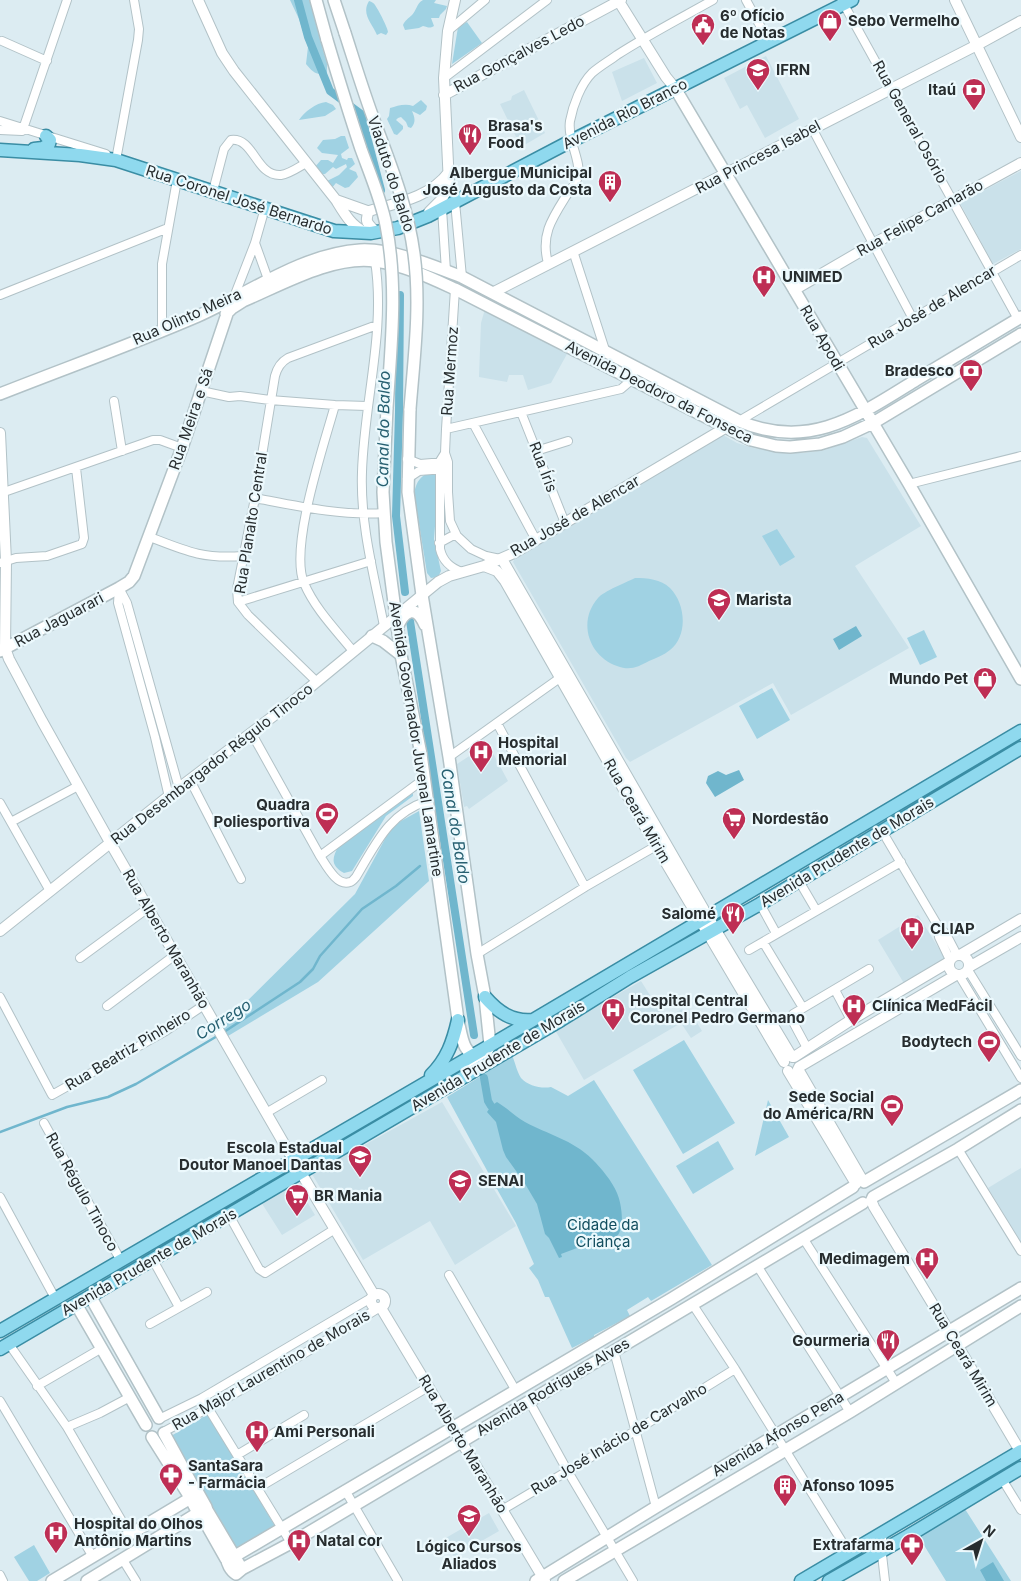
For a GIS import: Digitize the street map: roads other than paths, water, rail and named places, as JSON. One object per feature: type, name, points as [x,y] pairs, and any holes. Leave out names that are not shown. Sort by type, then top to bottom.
[{"type":"main road","name":"Viaduto do Baldo","points":[[316,0],[344,99],[383,212],[388,239],[394,310],[387,408]]},
{"type":"main road","name":"Viaduto do Baldo","points":[[334,0],[400,193],[410,228],[417,287],[417,316],[410,409]]},
{"type":"main road","name":"Avenida Rio Branco","points":[[398,228],[442,209],[846,1]]},
{"type":"main road","name":"Rua Apodi","points":[[675,88],[909,484],[1021,679]]},
{"type":"main road","points":[[0,150],[19,151],[46,146],[50,140],[46,136]]},
{"type":"main road","name":"Rua Coronel José Bernardo","points":[[19,151],[117,159],[334,231],[372,233],[398,228]]},
{"type":"main road","name":"Rua Olinto Meira","points":[[226,314],[238,304],[304,265],[344,252],[361,250],[376,256]]},
{"type":"main road","name":"Avenida Deodoro da Fonseca","points":[[376,256],[418,260],[462,277],[740,421],[764,430],[777,432],[804,432],[836,425],[865,411],[1020,321]]},
{"type":"main road","name":"Avenida Deodoro da Fonseca","points":[[376,256],[455,289],[725,428],[751,440],[776,446],[790,447],[820,444],[832,441],[873,423],[1021,334]]},
{"type":"main road","name":"Rua Olinto Meira","points":[[0,394],[199,315],[234,297],[270,285]]},
{"type":"main road","name":"Rua Meira e Sá","points":[[119,588],[129,582],[134,576],[150,536],[182,448],[226,314],[234,297]]},
{"type":"main road","points":[[1001,346],[1020,321]]},
{"type":"main road","points":[[566,345],[572,333]]},
{"type":"main road","points":[[686,407],[684,400],[694,397]]},
{"type":"main road","name":"Avenida Governador Juvenal Lamartine","points":[[387,408],[384,513],[396,622],[416,725],[458,1020],[465,1048],[476,1057]]},
{"type":"main road","name":"Avenida Governador Juvenal Lamartine","points":[[410,409],[407,479],[422,595],[449,757],[476,954],[485,996],[490,1045]]},
{"type":"main road","name":"Rua Jaguarari","points":[[2,650],[119,588]]},
{"type":"main road","points":[[396,622],[407,612],[420,615],[428,634]]},
{"type":"main road","points":[[372,636],[383,640],[401,655]]},
{"type":"main road","name":"Avenida Prudente de Morais","points":[[0,1331],[414,1090],[476,1057],[490,1045],[1021,731]]},
{"type":"main road","name":"Avenida Prudente de Morais","points":[[4,1347],[630,978],[760,904],[1021,748]]},
{"type":"main road","points":[[920,791],[928,804]]},
{"type":"main road","points":[[828,846],[835,859]]},
{"type":"main road","points":[[630,978],[629,972],[632,968],[655,947]]},
{"type":"main road","points":[[485,996],[507,1016],[519,1020],[533,1020]]},
{"type":"main road","points":[[414,1090],[435,1071],[447,1056],[452,1046],[458,1020]]},
{"type":"main road","points":[[446,1087],[476,1057],[491,1058],[503,1054]]},
{"type":"main road","name":"Avenida Rodrigues Alves","points":[[231,1556],[494,1403],[517,1386],[671,1299],[859,1184],[1021,1090]]},
{"type":"main road","name":"Avenida Rodrigues Alves","points":[[240,1573],[801,1240],[870,1202],[1021,1110]]},
{"type":"main road","points":[[959,1126],[961,1136],[969,1142]]},
{"type":"main road","points":[[947,1134],[953,1138],[958,1149]]},
{"type":"main road","points":[[859,1184],[873,1187],[870,1202],[854,1198],[859,1184]]},
{"type":"main road","points":[[790,1227],[801,1240]]},
{"type":"main road","name":"Avenida Afonso Pena","points":[[541,1580],[656,1507],[1021,1288]]},
{"type":"main road","points":[[90,1296],[165,1424],[164,1432],[191,1494]]},
{"type":"main road","points":[[671,1299],[672,1307],[680,1312]]},
{"type":"main road","points":[[76,1304],[146,1424],[146,1431],[191,1494],[231,1556],[233,1572],[240,1573],[248,1581]]},
{"type":"main road","name":"Avenida Afonso Pena","points":[[564,1581],[850,1412],[1021,1306]]},
{"type":"main road","points":[[88,1323],[90,1316],[95,1314],[101,1315]]},
{"type":"main road","points":[[594,1344],[600,1347],[601,1358]]},
{"type":"main road","points":[[517,1386],[533,1390],[531,1400]]},
{"type":"main road","points":[[494,1403],[493,1406],[498,1414],[505,1416]]},
{"type":"main road","points":[[146,1424],[152,1418],[160,1418]]},
{"type":"main road","points":[[152,1437],[159,1437],[164,1432]]},
{"type":"main road","points":[[801,1581],[1020,1451]]},
{"type":"main road","points":[[829,1581],[1021,1468]]},
{"type":"main road","points":[[52,1581],[130,1535],[191,1494]]},
{"type":"main road","points":[[87,1581],[201,1512]]},
{"type":"main road","points":[[63,1574],[69,1575],[74,1581]]},
{"type":"street","points":[[26,130],[67,0]]},
{"type":"street","points":[[0,121],[117,159],[138,40],[139,29],[134,0]]},
{"type":"street","points":[[198,0],[213,36],[230,65],[336,200],[350,221],[360,230],[372,233]]},
{"type":"street","points":[[423,218],[447,192],[449,172],[444,78],[448,31],[455,0]]},
{"type":"street","points":[[448,31],[486,0]]},
{"type":"street","points":[[444,78],[547,0]]},
{"type":"street","name":"Rua Apodi","points":[[619,0],[642,39],[675,88]]},
{"type":"street","name":"Rua Gonçalves Ledo","points":[[444,95],[619,0]]},
{"type":"street","points":[[548,263],[545,242],[548,228],[575,183],[579,171],[571,141],[570,120],[585,83],[597,69],[642,39],[713,0]]},
{"type":"street","points":[[746,0],[769,42]]},
{"type":"street","points":[[955,0],[1021,137]]},
{"type":"street","name":"Rua General Osório","points":[[846,1],[891,88],[1020,321]]},
{"type":"street","name":"Rua Princesa Isabel","points":[[494,292],[1021,21]]},
{"type":"street","points":[[2,41],[47,60]]},
{"type":"street","points":[[812,128],[913,320]]},
{"type":"street","points":[[0,130],[26,130]]},
{"type":"street","points":[[213,191],[224,149],[231,140],[243,142],[262,166],[276,175],[286,174],[306,163]]},
{"type":"street","name":"Rua Felipe Camarão","points":[[794,290],[873,244],[1021,163]]},
{"type":"street","points":[[336,200],[368,211],[422,194],[440,183],[449,172]]},
{"type":"street","points":[[162,330],[162,264],[177,180]]},
{"type":"street","points":[[455,202],[462,277]]},
{"type":"street","name":"Rua Meira e Sá","points":[[234,297],[265,208]]},
{"type":"street","points":[[442,209],[446,271]]},
{"type":"street","points":[[368,211],[366,217],[372,233]]},
{"type":"street","points":[[0,295],[168,228]]},
{"type":"street","points":[[445,237],[458,236]]},
{"type":"street","points":[[254,243],[270,285]]},
{"type":"street","points":[[573,251],[605,350]]},
{"type":"street","name":"Rua José de Alencar","points":[[740,421],[1021,255]]},
{"type":"street","points":[[376,256],[379,301],[367,406],[362,471],[362,514],[384,626]]},
{"type":"street","name":"Rua Mermoz","points":[[444,466],[455,289]]},
{"type":"street","name":"Rua Planalto Central","points":[[317,682],[248,615],[238,602],[237,589],[242,556],[255,498],[270,400],[275,376],[280,364],[303,352],[377,325]]},
{"type":"street","points":[[446,429],[620,389],[631,379],[637,367]]},
{"type":"street","points":[[201,391],[229,397],[247,396],[270,400],[367,406]]},
{"type":"street","points":[[114,401],[122,451]]},
{"type":"street","points":[[335,405],[307,508],[301,548],[303,581],[325,616],[353,651]]},
{"type":"street","name":"Rua Íris","points":[[522,412],[565,523]]},
{"type":"street","points":[[473,424],[536,540]]},
{"type":"street","name":"Rua José de Alencar","points":[[422,595],[444,578],[502,559],[725,428]]},
{"type":"street","points":[[0,433],[4,492],[2,650]]},
{"type":"street","points":[[4,492],[153,440],[160,440],[182,448]]},
{"type":"street","points":[[536,451],[568,441]]},
{"type":"street","points":[[909,484],[1021,456]]},
{"type":"street","points":[[407,459],[420,464],[444,466]]},
{"type":"street","points":[[407,479],[419,471],[444,466]]},
{"type":"street","points":[[444,466],[450,521],[457,536],[479,554],[502,559]]},
{"type":"street","points":[[444,466],[441,554],[452,567],[462,572]]},
{"type":"street","points":[[3,562],[16,558],[41,557],[80,545],[84,538],[76,468]]},
{"type":"street","points":[[255,498],[307,508],[362,514],[384,513]]},
{"type":"street","points":[[150,536],[200,555],[221,558],[242,556]]},
{"type":"street","points":[[440,543],[452,536],[457,536]]},
{"type":"street","name":"Rua Ceará Mirim","points":[[502,559],[656,846],[704,919],[793,1064],[859,1184]]},
{"type":"street","points":[[238,602],[371,561]]},
{"type":"street","name":"Rua Ceará Mirim","points":[[484,566],[497,570],[501,575],[564,675],[704,919]]},
{"type":"street","points":[[119,588],[128,603],[179,788]]},
{"type":"street","points":[[119,588],[118,604],[155,737],[169,797]]},
{"type":"street","name":"Rua Desembargador Régulo Tinoco","points":[[0,931],[179,788],[252,734],[384,626],[396,622],[422,595]]},
{"type":"street","name":"Rua Alberto Maranhão","points":[[2,650],[110,844],[335,1229],[372,1297],[380,1294],[384,1298],[385,1304],[379,1308],[502,1510],[541,1580]]},
{"type":"street","points":[[132,655],[142,653]]},
{"type":"street","points":[[449,757],[564,675]]},
{"type":"street","points":[[497,723],[585,887]]},
{"type":"street","points":[[155,737],[165,734]]},
{"type":"street","points":[[252,734],[320,856],[337,879],[343,882],[350,882],[356,877],[391,822],[406,810],[426,801]]},
{"type":"street","points":[[320,856],[424,779]]},
{"type":"street","points":[[190,780],[241,879]]},
{"type":"street","points":[[11,822],[78,786]]},
{"type":"street","points":[[0,803],[50,891]]},
{"type":"street","points":[[882,831],[938,926],[946,934],[954,958],[950,968],[963,972],[1021,1056]]},
{"type":"street","points":[[476,954],[656,846]]},
{"type":"street","points":[[749,950],[901,862]]},
{"type":"street","points":[[799,880],[816,910]]},
{"type":"street","points":[[760,904],[776,933]]},
{"type":"street","points":[[80,958],[148,908]]},
{"type":"street","points":[[793,1064],[807,1048],[851,1020],[1021,919]]},
{"type":"street","points":[[793,1064],[963,972],[1021,937]]},
{"type":"street","points":[[763,942],[803,1008]]},
{"type":"street","points":[[107,1006],[175,955]]},
{"type":"street","points":[[954,958],[966,958],[963,972],[1021,1078]]},
{"type":"street","points":[[807,1048],[791,1018],[793,1014],[870,969]]},
{"type":"street","points":[[835,990],[851,1020]]},
{"type":"street","name":"Rua Beatriz Pinheiro","points":[[0,997],[52,1095],[164,1032],[204,1005]]},
{"type":"street","points":[[266,1113],[322,1080]]},
{"type":"street","name":"Rua Régulo Tinoco","points":[[44,1123],[121,1261]]},
{"type":"street","points":[[958,1149],[1021,1251]]},
{"type":"street","points":[[0,1197],[54,1298]]},
{"type":"street","name":"Rua Ceará Mirim","points":[[870,1202],[1020,1451]]},
{"type":"street","points":[[229,1215],[259,1269],[265,1273],[335,1229]]},
{"type":"street","points":[[801,1240],[896,1383]]},
{"type":"street","points":[[153,1260],[179,1307]]},
{"type":"street","points":[[758,1267],[850,1412]]},
{"type":"street","points":[[449,1275],[517,1386]]},
{"type":"street","points":[[150,1324],[207,1292]]},
{"type":"street","name":"Rua Major Laurentino de Morais","points":[[160,1418],[202,1398],[372,1297]]},
{"type":"street","points":[[693,1305],[777,1435],[849,1553]]},
{"type":"street","name":"Rua Major Laurentino de Morais","points":[[164,1432],[316,1347],[379,1308]]},
{"type":"street","points":[[308,1334],[316,1347]]},
{"type":"street","points":[[4,1347],[37,1386],[67,1427],[130,1535]]},
{"type":"street","points":[[37,1386],[102,1348]]},
{"type":"street","points":[[614,1351],[656,1507]]},
{"type":"street","points":[[256,1366],[262,1377]]},
{"type":"street","name":"Rua José Inácio de Carvalho","points":[[502,1510],[735,1369]]},
{"type":"street","points":[[258,1488],[428,1386]]},
{"type":"street","points":[[67,1427],[92,1417],[130,1397]]},
{"type":"street","points":[[202,1398],[291,1543]]},
{"type":"street","points":[[531,1400],[567,1470],[614,1551],[634,1581]]},
{"type":"street","points":[[0,1401],[93,1556]]},
{"type":"street","points":[[237,1455],[304,1415]]},
{"type":"street","points":[[1002,1479],[1021,1510]]},
{"type":"street","points":[[345,1490],[398,1581]]},
{"type":"street","points":[[883,1533],[882,1550],[885,1581]]},
{"type":"street","points":[[123,1560],[136,1581]]},
{"type":"street","points":[[0,1575],[3,1581]]},
{"type":"waterway","name":"Canal do Baldo","points":[[298,0],[308,37],[330,91],[361,114],[381,190]]},
{"type":"waterway","name":"Canal do Baldo","points":[[400,295],[396,516],[405,592]]},
{"type":"waterway","name":"Canal do Baldo","points":[[410,621],[474,1035]]},
{"type":"waterway","name":"Corrego","points":[[224,1032],[300,982],[313,969],[320,956],[362,909],[396,886],[420,866]]},
{"type":"waterway","name":"Corrego","points":[[0,1132],[67,1107],[108,1097],[136,1084],[219,1035]]},
{"type":"waterway","name":"Canal do Baldo","points":[[484,1078],[488,1101],[491,1106]]},
{"type":"place","name":"Sebo Vermelho","points":[[830,42]]},
{"type":"place","name":"6º Ofício de Notas","points":[[703,46]]},
{"type":"place","name":"IFRN","points":[[758,91]]},
{"type":"place","name":"Itaú","points":[[974,111]]},
{"type":"place","name":"Brasa's Food","points":[[470,156]]},
{"type":"place","name":"Albergue Municipal José Augusto da Costa","points":[[610,203]]},
{"type":"place","name":"UNIMED","points":[[764,298]]},
{"type":"place","name":"Bradesco","points":[[971,392]]},
{"type":"place","name":"Marista","points":[[719,621]]},
{"type":"place","name":"Mundo Pet","points":[[985,700]]},
{"type":"place","name":"Hospital Memorial","points":[[481,773]]},
{"type":"place","name":"Quadra Poliesportiva","points":[[327,835]]},
{"type":"place","name":"Nordestão","points":[[734,840]]},
{"type":"place","name":"Salomé","points":[[733,935]]},
{"type":"place","name":"CLIAP","points":[[912,950]]},
{"type":"place","name":"Clínica MedFácil","points":[[854,1027]]},
{"type":"place","name":"Hospital Central Coronel Pedro Germano","points":[[613,1031]]},
{"type":"place","name":"Bodytech","points":[[989,1063]]},
{"type":"place","name":"Sede Social do América/RN","points":[[892,1127]]},
{"type":"place","name":"Escola Estadual Doutor Manoel Dantas","points":[[360,1178]]},
{"type":"place","name":"SENAI","points":[[460,1202]]},
{"type":"place","name":"BR Mania","points":[[297,1217]]},
{"type":"place","name":"Medimagem","points":[[927,1280]]},
{"type":"place","name":"Gourmeria","points":[[888,1362]]},
{"type":"place","name":"Ami Personali","points":[[257,1453]]},
{"type":"place","name":"SantaSara - Farmácia","points":[[171,1496]]},
{"type":"place","name":"Afonso 1095","points":[[785,1507]]},
{"type":"place","name":"Lógico Cursos Aliados","points":[[469,1537]]},
{"type":"place","name":"Hospital do Olhos Antônio Martins","points":[[56,1554]]},
{"type":"place","name":"Natal cor","points":[[299,1562]]},
{"type":"place","name":"Extrafarma","points":[[912,1566]]},
{"type":"park label","name":"Cidade da Criança","points":[[603,1234]]}]
